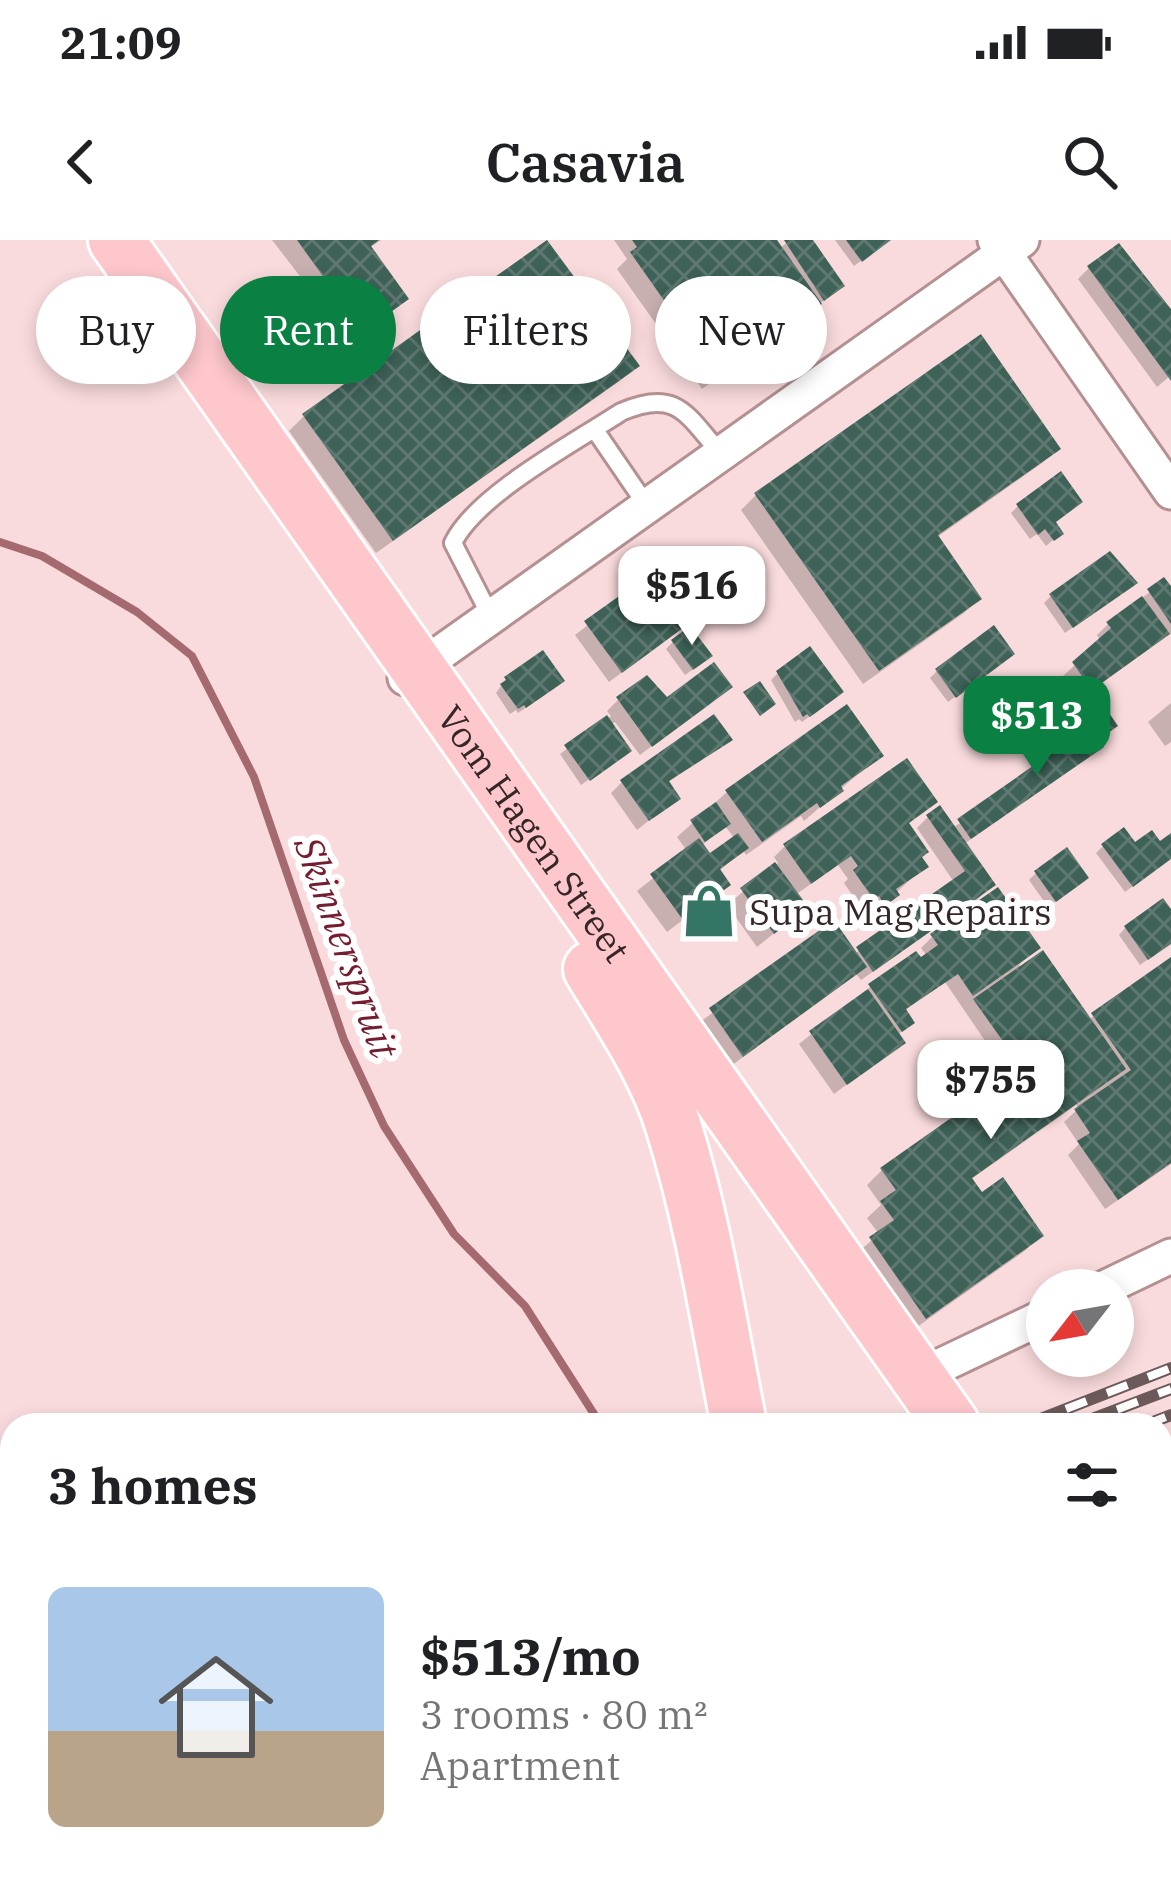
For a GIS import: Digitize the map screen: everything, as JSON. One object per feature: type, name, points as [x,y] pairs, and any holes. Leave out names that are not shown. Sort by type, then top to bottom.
[{"type":"main road","name":"Vom Hagen Street","points":[[116,243],[410,675],[943,1413]]},
{"type":"main road","name":"Vom Hagen Street","points":[[410,675],[648,1067],[673,1122],[704,1242],[737,1413]]},
{"type":"street","points":[[410,675],[1007,244],[1171,492]]},
{"type":"street","points":[[1134,1274],[1171,1256]]},
{"type":"street","points":[[917,1377],[1026,1325]]},
{"type":"lane","points":[[491,617],[453,543],[463,524],[490,500],[642,403],[667,401],[682,409],[721,454]]},
{"type":"lane","points":[[595,430],[647,506]]},
{"type":"building","points":[[297,240],[379,240],[371,246],[393,276],[323,276]]},
{"type":"building","points":[[547,240],[574,276],[496,276]]},
{"type":"building","points":[[632,240],[777,240],[802,276],[655,276],[655,288],[630,252],[637,247]]},
{"type":"building","points":[[784,240],[813,240],[845,286],[827,299],[827,276],[808,276]]},
{"type":"building","points":[[846,240],[891,240],[862,262]]},
{"type":"building","points":[[1119,243],[1171,309],[1171,381],[1087,266]]},
{"type":"building","points":[[396,281],[409,299],[396,308]]},
{"type":"building","points":[[420,330],[420,384],[615,384],[393,541],[302,414],[344,384],[396,384],[396,347]]},
{"type":"building","points":[[981,334],[1061,449],[938,535],[982,599],[879,671],[754,493]]},
{"type":"building","points":[[1061,471],[1083,502],[1056,522],[1064,534],[1054,541],[1045,529],[1038,535],[1016,504]]},
{"type":"building","points":[[1110,551],[1138,583],[1073,628],[1049,594]]},
{"type":"building","points":[[646,577],[683,628],[622,673],[584,621]]},
{"type":"building","points":[[1164,577],[1171,586],[1171,624],[1147,589]]},
{"type":"building","points":[[1142,596],[1170,634],[1092,690],[1072,662],[1111,628],[1106,622]]},
{"type":"building","points":[[994,625],[1015,654],[956,698],[935,669]]},
{"type":"building","points":[[690,626],[713,656],[693,670],[671,640]]},
{"type":"building","points":[[810,646],[844,692],[810,717],[803,717],[776,671]]},
{"type":"building","points":[[543,650],[565,681],[518,709],[500,684]]},
{"type":"building","points":[[714,662],[733,687],[652,747],[616,697],[647,675],[667,697]]},
{"type":"building","points":[[760,681],[776,704],[760,716],[743,692]]},
{"type":"building","points":[[847,704],[884,756],[841,786],[844,791],[820,808],[817,803],[762,842],[725,790]]},
{"type":"building","points":[[1109,713],[1118,726],[1099,739],[1104,747],[971,839],[957,819]]},
{"type":"building","points":[[714,714],[733,740],[669,781],[681,799],[649,821],[620,780]]},
{"type":"building","points":[[607,715],[632,751],[590,781],[564,745]]},
{"type":"building","points":[[907,758],[938,802],[909,823],[929,852],[922,857],[929,867],[896,889],[900,895],[885,906],[879,896],[874,900],[853,870],[858,866],[851,856],[811,884],[783,844]]},
{"type":"building","points":[[716,802],[731,824],[705,842],[690,820]]},
{"type":"building","points":[[940,805],[996,885],[873,972],[856,947],[965,871],[926,815]]},
{"type":"building","points":[[1124,827],[1135,842],[1152,830],[1160,841],[1171,833],[1171,859],[1133,887],[1101,844]]},
{"type":"building","points":[[738,833],[749,848],[720,869],[731,885],[683,920],[650,874],[699,838],[710,853]]},
{"type":"building","points":[[1067,847],[1089,878],[1056,902],[1034,871]]},
{"type":"building","points":[[775,862],[809,908],[774,934],[740,888]]},
{"type":"building","points":[[998,887],[1041,948],[973,996],[958,974],[906,1009],[915,1023],[902,1032],[868,984],[916,951],[921,957],[938,945],[930,934]]},
{"type":"building","points":[[1163,898],[1171,909],[1171,944],[1148,960],[1124,926]]},
{"type":"building","points":[[834,920],[867,967],[743,1057],[709,1008]]},
{"type":"building","points":[[1043,950],[1126,1069],[972,1178],[982,1192],[1003,1177],[1044,1236],[926,1319],[869,1237],[894,1220],[880,1201],[896,1190],[880,1168],[1022,1068],[973,999]]},
{"type":"building","points":[[1171,957],[1171,1163],[1118,1200],[1077,1141],[1090,1133],[1074,1109],[1131,1070],[1091,1013]]},
{"type":"building","points":[[868,989],[906,1043],[847,1085],[809,1031]]},
{"type":"waterway","name":"Skinnerspruit","points":[[0,542],[42,556],[137,612],[192,656],[254,777],[344,1040],[384,1126],[454,1234],[525,1306],[593,1413]]},
{"type":"railway","points":[[1056,1413],[1171,1368]]},
{"type":"railway","points":[[1108,1413],[1171,1389]]},
{"type":"place","name":"Supa Mag Repairs","points":[[709,911]]}]
